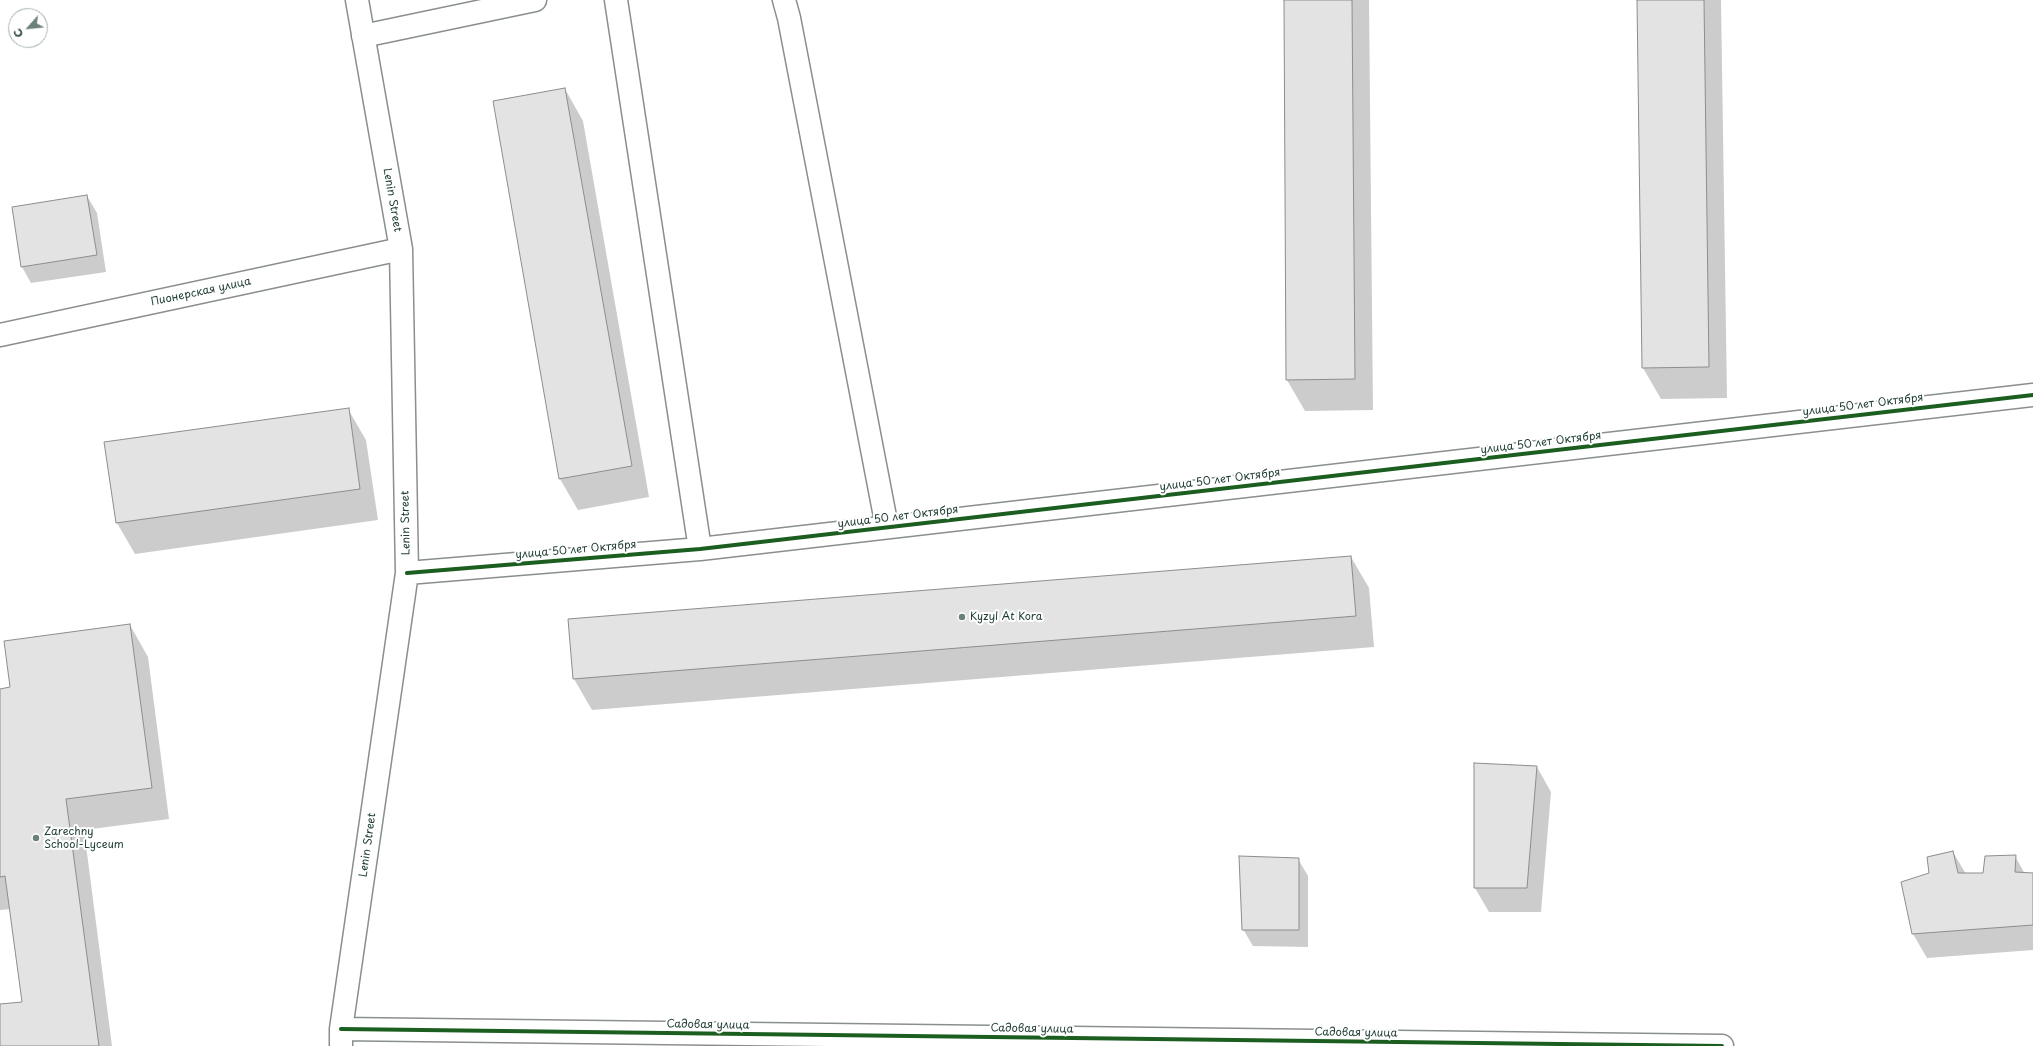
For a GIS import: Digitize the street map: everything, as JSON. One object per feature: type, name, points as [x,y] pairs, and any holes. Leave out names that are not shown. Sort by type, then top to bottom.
[{"type":"street","name":"Lenin Street","points":[[341,1038],[407,573],[401,250],[356,0]]},
{"type":"street","points":[[363,36],[535,0]]},
{"type":"street","points":[[616,0],[700,549]]},
{"type":"street","points":[[784,0],[789,18],[887,527]]},
{"type":"street","name":"Пионерская улица","points":[[0,335],[401,250]]},
{"type":"street","name":"улица 50 лет Октября","points":[[407,573],[700,549],[2033,395]]},
{"type":"street","name":"Садовая улица","points":[[341,1038],[1722,1046]]},
{"type":"building","points":[[1284,0],[1352,0],[1355,379],[1286,380]]},
{"type":"building","points":[[1637,0],[1704,0],[1709,367],[1642,368]]},
{"type":"building","points":[[565,88],[632,466],[559,479],[493,101]]},
{"type":"building","points":[[87,195],[97,255],[21,267],[12,207]]},
{"type":"building","points":[[349,408],[360,489],[116,523],[104,442]]},
{"type":"building","name":"Kyzyl At Kora","points":[[1351,556],[1356,616],[573,679],[568,619]]},
{"type":"building","name":"Zarechny School-Lyceum","points":[[130,624],[152,788],[66,799],[99,1046],[0,1046],[0,1004],[22,1002],[5,876],[0,877],[0,689],[10,687],[4,641]]},
{"type":"building","points":[[1474,763],[1537,766],[1527,888],[1474,888]]},
{"type":"building","points":[[1953,851],[1958,873],[1983,873],[1985,856],[2016,855],[2015,872],[2033,873],[2033,925],[1912,934],[1901,882],[1929,873],[1927,857]]},
{"type":"building","points":[[1239,856],[1299,858],[1299,930],[1242,930]]},
{"type":"cycle path","points":[[407,573],[700,549],[2033,395]]},
{"type":"cycle path","points":[[341,1029],[1722,1046]]},
{"type":"place","name":"Kyzyl At Kora","points":[[962,617]]},
{"type":"place","name":"Zarechny School-Lyceum","points":[[36,838]]}]
